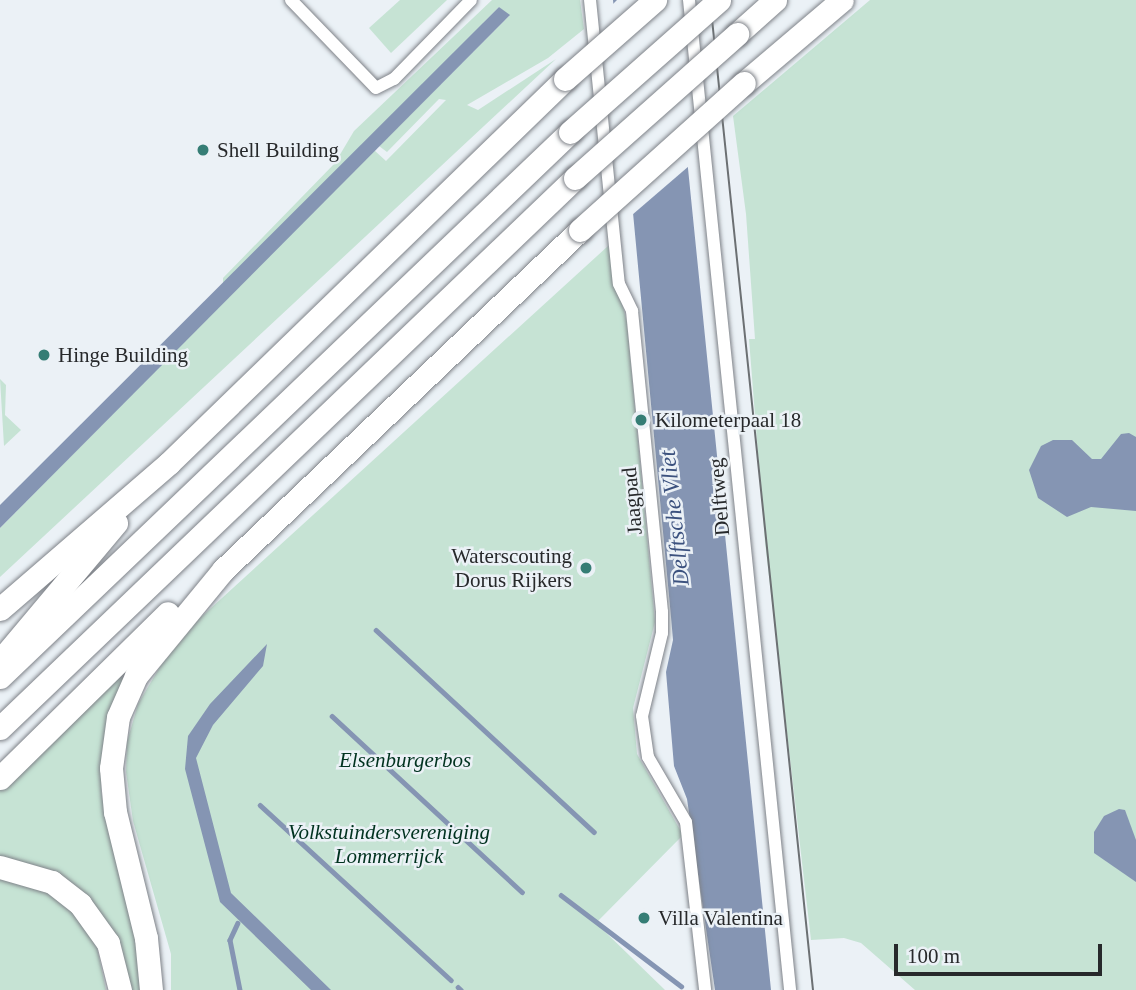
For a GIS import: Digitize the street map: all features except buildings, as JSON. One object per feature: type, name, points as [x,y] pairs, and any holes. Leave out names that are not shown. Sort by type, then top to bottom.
[{"type":"highway","points":[[0,610],[169,463],[565,79],[655,0]]},
{"type":"highway","points":[[0,677],[570,132],[719,0]]},
{"type":"highway","points":[[0,728],[575,178],[775,0]]},
{"type":"highway","points":[[0,778],[163,617],[223,570],[580,230],[744,83],[842,0]]},
{"type":"highway","points":[[0,662],[56,590],[169,463]]},
{"type":"highway","points":[[151,990],[146,939],[125,848],[111,768],[118,717],[136,676],[153,651],[223,570]]},
{"type":"highway","points":[[125,848],[152,919],[162,990]]},
{"type":"highway","points":[[0,867],[52,882],[86,910],[108,943],[120,990]]},
{"type":"street","points":[[291,0],[376,88],[394,79],[471,0]]},
{"type":"street","name":"Jaagpad","points":[[590,0],[619,284],[632,312],[662,612],[662,633],[642,716],[648,757],[686,822],[705,990]]},
{"type":"street","name":"Delftweg","points":[[689,0],[790,990]]},
{"type":"green space","points":[[400,0],[447,0],[391,53],[369,28]]},
{"type":"green space","points":[[492,0],[580,0],[584,29],[548,58],[467,105],[478,110],[556,59],[0,577],[0,528],[374,150],[386,161],[446,100],[439,99],[387,152],[379,146],[509,16],[499,7],[223,286],[223,278],[335,163],[354,131]]},
{"type":"green space","points":[[870,0],[1136,0],[1136,990],[915,990],[861,943],[844,938],[811,940],[765,542],[749,339],[755,339],[746,214],[733,116]]},
{"type":"green space","name":"Elsenburgerbos","points":[[608,246],[627,323],[655,622],[633,708],[637,754],[683,835],[596,923],[665,990],[171,990],[171,954],[133,821],[126,772],[127,742],[138,704],[161,665],[199,619]]},
{"type":"green space","points":[[0,379],[6,385],[5,415],[21,430],[4,446]]},
{"type":"green space","points":[[118,675],[124,677],[106,723],[101,792],[148,990],[129,990],[114,935],[0,858],[0,790]]},
{"type":"green space","points":[[0,873],[29,880],[73,910],[97,947],[106,990],[0,990]]},
{"type":"water","name":"Delftsche Vliet","points":[[613,0],[671,0],[771,990],[715,990],[687,799],[674,766],[666,672],[673,640]]},
{"type":"water","points":[[499,7],[510,15],[0,528],[0,505]]},
{"type":"water","points":[[1129,433],[1136,437],[1136,511],[1091,507],[1067,517],[1038,498],[1029,470],[1041,446],[1053,440],[1072,440],[1092,459],[1101,459],[1121,434]]},
{"type":"water","points":[[267,644],[263,666],[213,725],[196,758],[231,893],[331,990],[311,990],[220,902],[185,769],[188,736],[210,704]]},
{"type":"water","points":[[1119,809],[1125,810],[1136,840],[1136,882],[1094,853],[1094,832],[1104,816]]},
{"type":"pier","points":[[617,0],[674,0],[689,166],[632,215],[611,6]]},
{"type":"waterway","points":[[376,630],[594,832]]},
{"type":"waterway","points":[[332,716],[522,892]]},
{"type":"waterway","points":[[260,805],[451,980]]},
{"type":"waterway","points":[[561,895],[681,986]]},
{"type":"waterway","points":[[238,923],[230,940],[240,990]]},
{"type":"waterway","points":[[458,987],[461,990]]},
{"type":"tram line","points":[[710,0],[813,990]]},
{"type":"place","name":"Shell Building","points":[[203,150]]},
{"type":"place","name":"Hinge Building","points":[[44,355]]},
{"type":"place","name":"Kilometerpaal 18","points":[[641,420]]},
{"type":"place","name":"Waterscouting Dorus Rijkers","points":[[586,568]]},
{"type":"place","name":"Villa Valentina","points":[[644,918]]},
{"type":"park label","name":"Volkstuindersvereniging Lommerrijck","points":[[389,844]]}]
